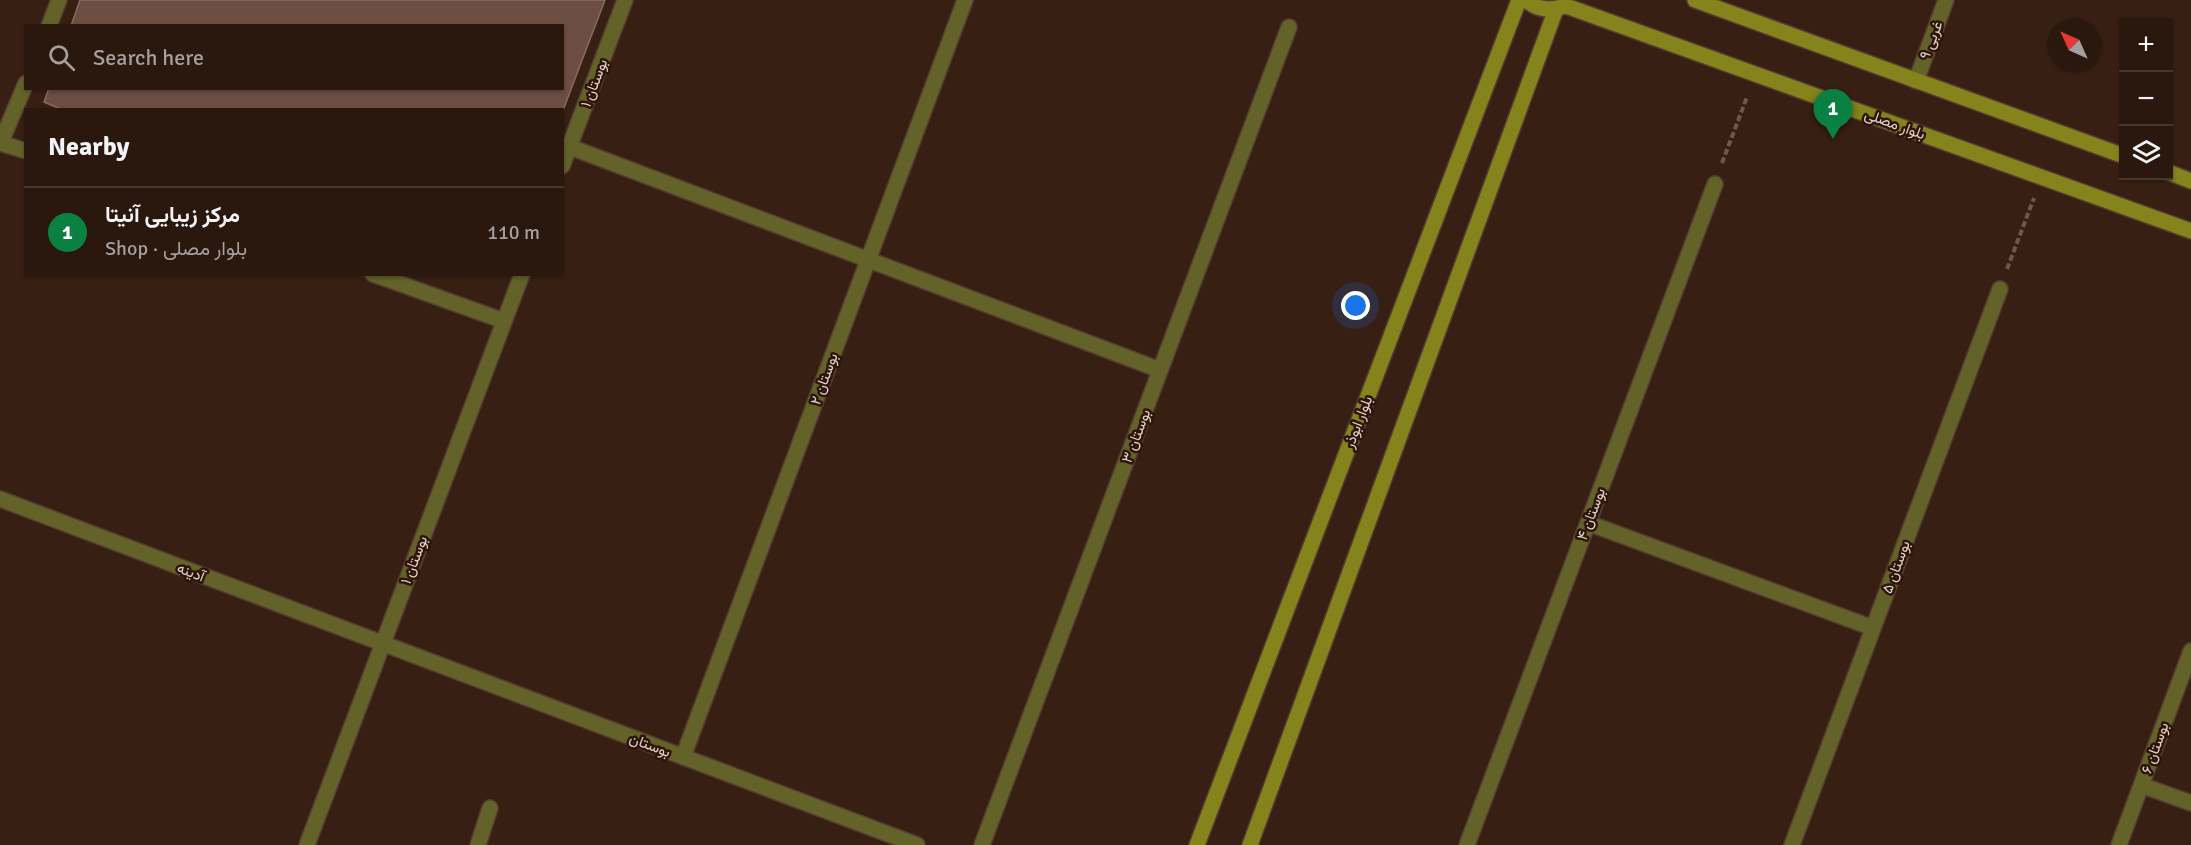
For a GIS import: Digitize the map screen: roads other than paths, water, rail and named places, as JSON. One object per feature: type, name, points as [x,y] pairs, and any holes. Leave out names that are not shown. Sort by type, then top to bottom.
[{"type":"main road","name":"بلوار ابوذر","points":[[1197,845],[1520,0]]},
{"type":"main road","name":"بلوار مصلی","points":[[1526,0],[1543,9],[1565,5],[2191,231]]},
{"type":"main road","points":[[1695,0],[2119,154]]},
{"type":"main road","points":[[1250,845],[1565,5]]},
{"type":"main road","points":[[2173,173],[2191,180]]},
{"type":"street","points":[[50,24],[59,0]]},
{"type":"street","name":"بوستان ۱","points":[[564,161],[625,0]]},
{"type":"street","name":"بوستان ۲","points":[[683,757],[965,0]]},
{"type":"street","name":"۹ غربی","points":[[1916,81],[1946,0]]},
{"type":"street","name":"بوستان ۳","points":[[982,845],[1289,27]]},
{"type":"street","points":[[24,87],[1,142],[24,149]]},
{"type":"street","points":[[570,147],[1160,370]]},
{"type":"street","name":"بوستان ۴","points":[[1467,845],[1714,184]]},
{"type":"street","points":[[379,276],[504,321]]},
{"type":"street","name":"بوستان ۱","points":[[307,845],[521,276]]},
{"type":"street","name":"بوستان ۵","points":[[1792,845],[2000,290]]},
{"type":"street","name":"آدینه","points":[[0,498],[382,645]]},
{"type":"street","points":[[1588,523],[1874,628]]},
{"type":"street","name":"بوستان","points":[[382,645],[917,845]]},
{"type":"street","name":"بوستان ۶","points":[[2119,845],[2191,651]]},
{"type":"street","points":[[2141,785],[2191,803]]},
{"type":"street","points":[[478,845],[490,808]]},
{"type":"place","name":"مرکز زیبایی آنیتا","points":[[1833,139]]}]
